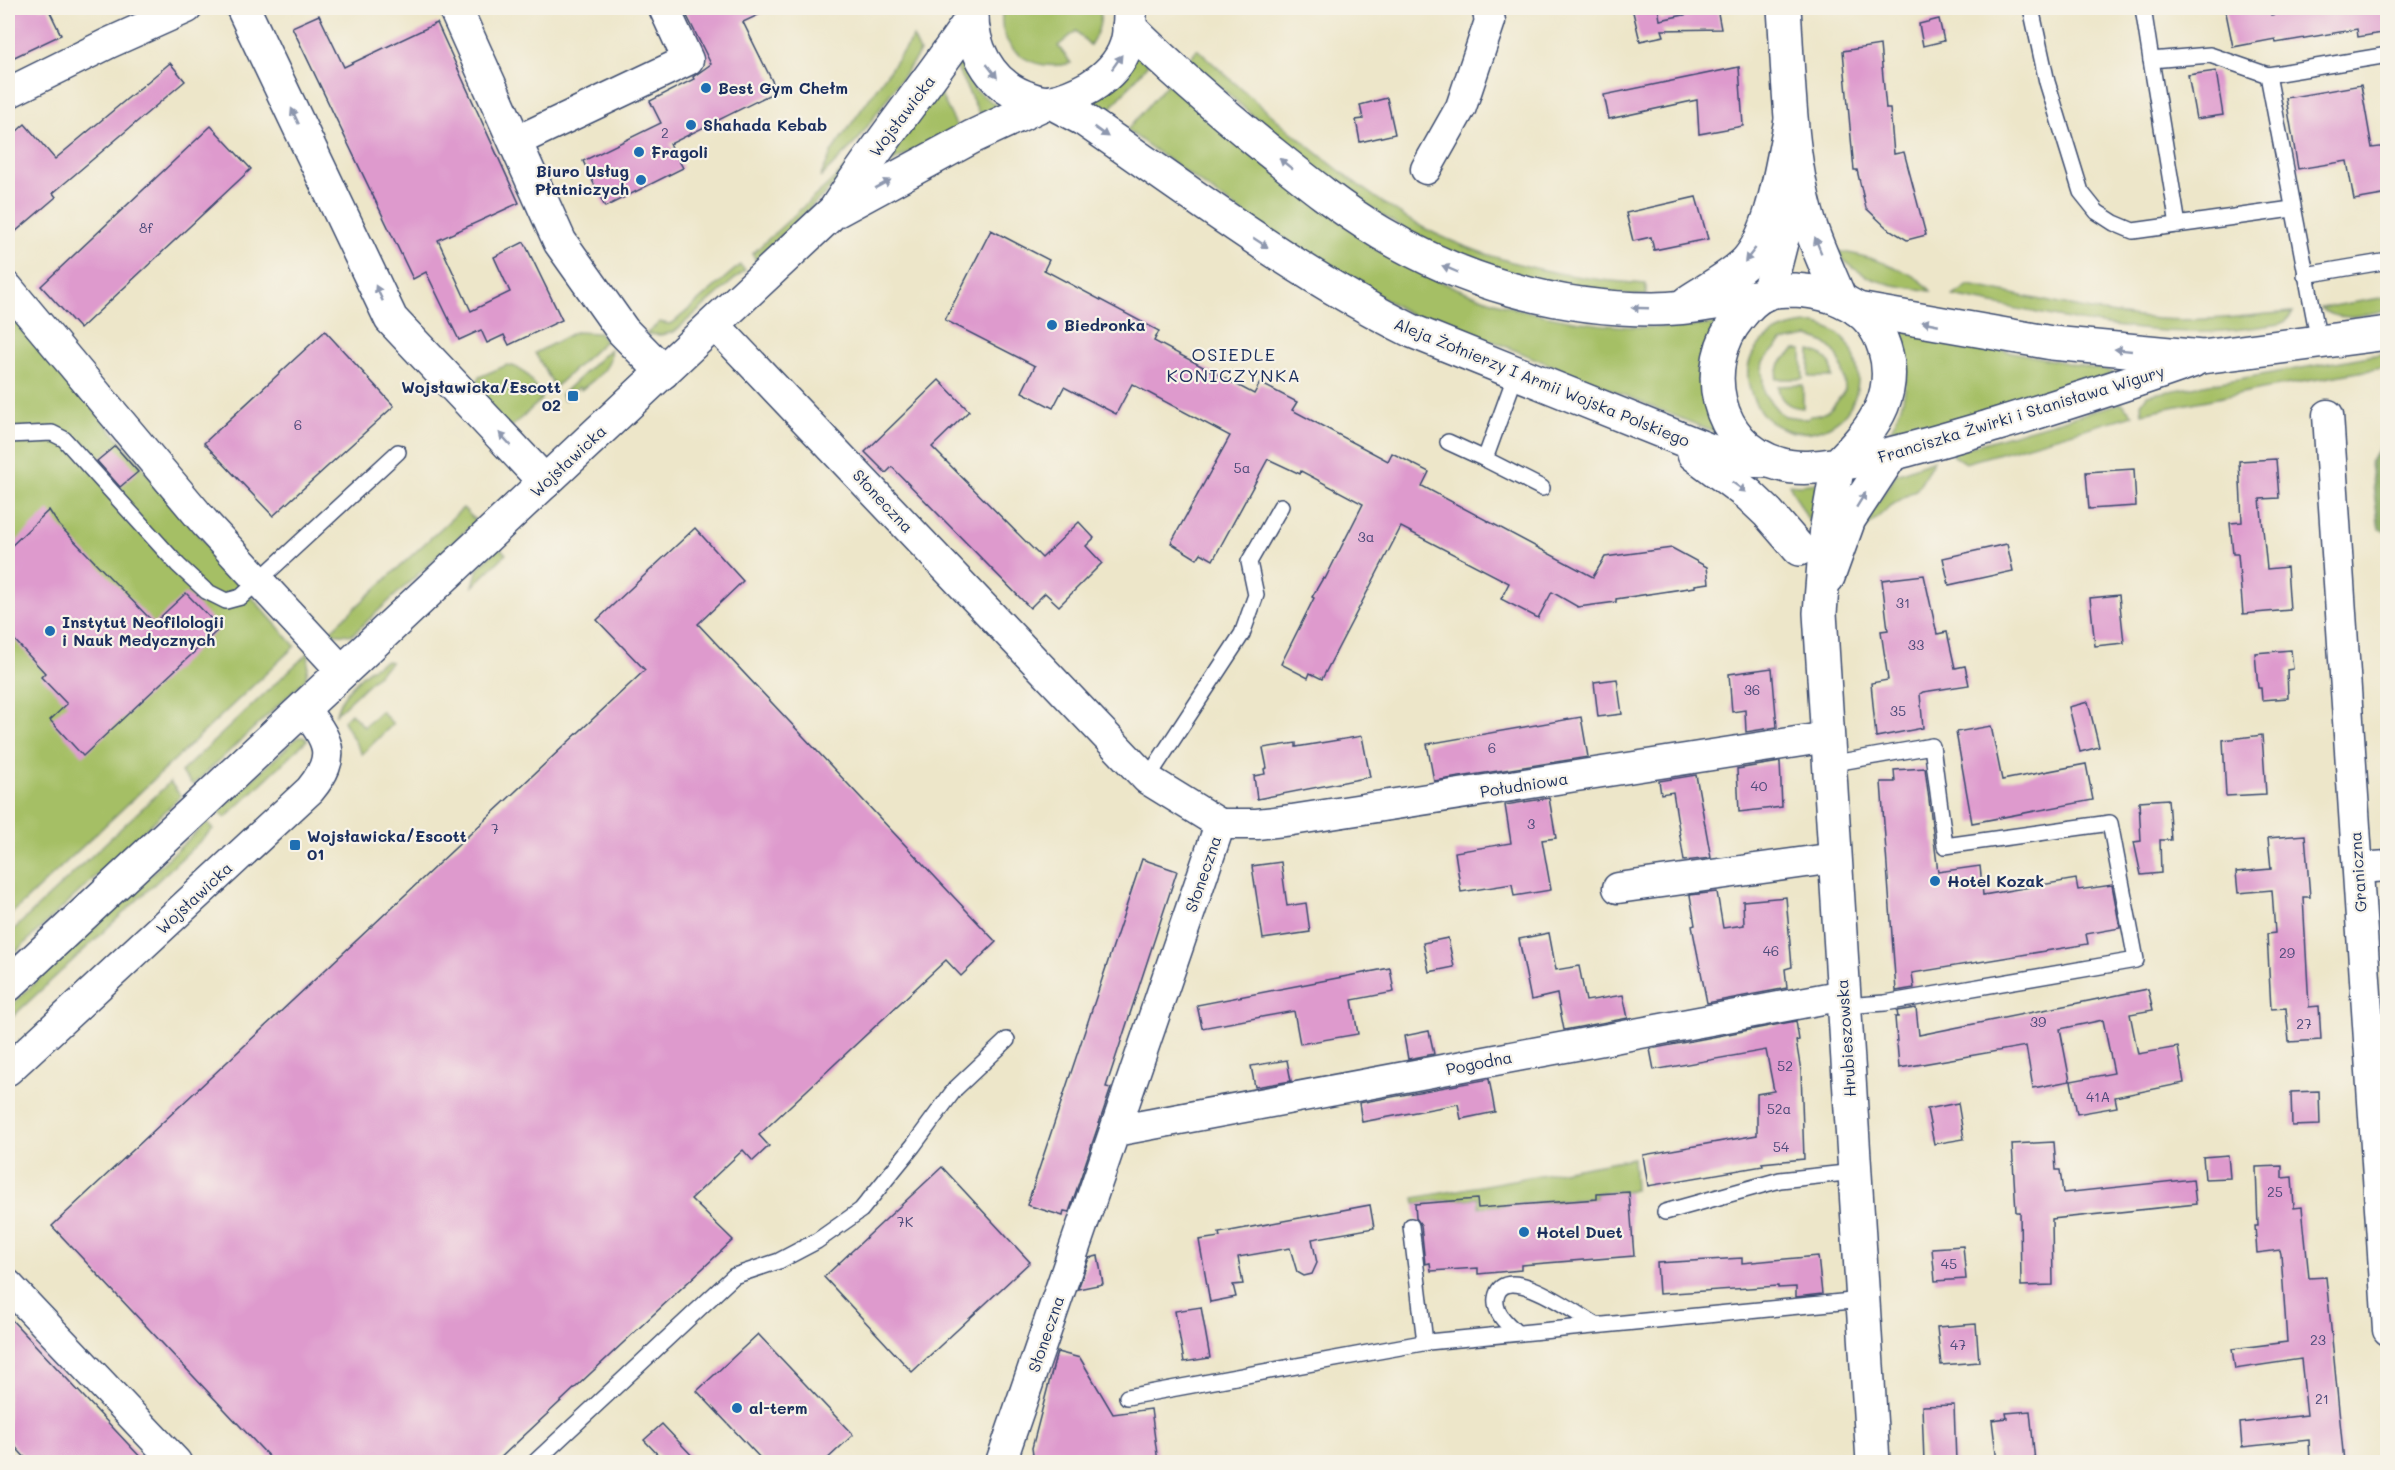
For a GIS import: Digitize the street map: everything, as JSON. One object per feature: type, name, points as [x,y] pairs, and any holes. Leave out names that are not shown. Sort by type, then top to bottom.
[{"type":"street","points":[[8,93],[109,43],[188,8]]},
{"type":"street","points":[[243,8],[391,319],[545,482]]},
{"type":"street","points":[[455,8],[560,242],[623,331],[663,372]]},
{"type":"street","points":[[515,142],[688,60],[664,8]]},
{"type":"street","points":[[1426,169],[1461,107],[1490,21],[1487,8]]},
{"type":"street","points":[[1784,8],[1791,120],[1801,183],[1812,230],[1848,304],[1873,326],[1885,348],[1889,362],[1888,385],[1882,408],[1871,425],[1838,464],[1827,526],[1821,603]]},
{"type":"street","name":"Wojsławicka","points":[[8,985],[832,213],[937,70],[972,13]]},
{"type":"street","name":"Aleja Żołnierzy I Armii Wojska Polskiego","points":[[972,13],[974,38],[982,57],[993,75],[1015,93],[1048,102],[1091,125],[1246,234],[1374,311],[1431,340],[1676,438],[1743,460],[1769,461]]},
{"type":"street","points":[[1129,17],[1203,98],[1301,176],[1379,231],[1416,252],[1472,277],[1550,298],[1620,307],[1680,307],[1764,294],[1806,291],[1848,304]]},
{"type":"street","name":"Wojsławicka","points":[[832,213],[972,137],[1048,102],[1087,88],[1107,74],[1122,55],[1127,44],[1129,17]]},
{"type":"street","points":[[1791,120],[1785,227],[1764,294],[1736,320],[1726,335],[1718,362],[1716,379],[1720,405],[1732,430],[1751,449],[1769,461],[1799,467],[1838,464]]},
{"type":"street","points":[[1680,307],[1729,276],[1747,261],[1760,243],[1767,225],[1791,120]]},
{"type":"street","points":[[8,288],[205,523],[343,672]]},
{"type":"street","name":"Franciszka Żwirki i Stanisława Wigury","points":[[1848,304],[2052,343],[2202,357]]},
{"type":"street","name":"Słoneczna","points":[[715,325],[1147,779],[1220,824],[1001,1462]]},
{"type":"street","name":"Franciszka Żwirki i Stanisława Wigury","points":[[1838,464],[1891,454],[2110,390],[2202,357],[2388,333]]},
{"type":"street","name":"Graniczna","points":[[2328,415],[2388,1330]]},
{"type":"street","points":[[1676,438],[1749,495],[1799,549]]},
{"type":"street","points":[[1821,603],[1849,519],[1891,454]]},
{"type":"street","points":[[1769,461],[1799,549],[1821,603]]},
{"type":"street","name":"Hrubieszowska","points":[[1821,603],[1828,751],[1873,1462]]},
{"type":"street","name":"Wojsławicka","points":[[8,1070],[310,790],[321,777],[327,764],[327,743],[303,708]]},
{"type":"street","name":"Południowa","points":[[1220,824],[1257,824],[1292,820],[1828,751]]},
{"type":"street","points":[[1618,888],[1835,858]]},
{"type":"street","points":[[2358,868],[2388,866]]},
{"type":"street","name":"Pogodna","points":[[1115,1131],[1844,1000]]},
{"type":"street","points":[[8,1285],[176,1462]]},
{"type":"lane","points":[[2031,8],[2047,82],[2081,192],[2097,212],[2133,231],[2292,209]]},
{"type":"lane","points":[[2142,8],[2178,225]]},
{"type":"lane","points":[[2151,60],[2210,55],[2268,75],[2388,55]]},
{"type":"lane","points":[[2268,75],[2319,342]]},
{"type":"lane","points":[[2305,275],[2388,261]]},
{"type":"lane","points":[[1485,459],[1516,374]]},
{"type":"lane","points":[[8,435],[51,433],[64,439],[178,566],[206,591],[226,601],[241,597],[398,452]]},
{"type":"lane","points":[[1448,442],[1542,489]]},
{"type":"lane","points":[[1147,779],[1242,634],[1256,595],[1249,562],[1281,506]]},
{"type":"lane","points":[[1828,751],[1932,746],[1945,846],[2110,823],[2136,960],[1885,1003],[1844,1000]]},
{"type":"lane","points":[[535,1462],[734,1276],[789,1256],[817,1241],[861,1210],[913,1146],[955,1089],[1007,1040]]},
{"type":"lane","points":[[1665,1212],[1780,1180],[1855,1172]]},
{"type":"lane","points":[[1411,1226],[1425,1342]]},
{"type":"lane","points":[[1517,1333],[1503,1320],[1496,1301],[1498,1292],[1503,1286],[1512,1283],[1537,1290],[1596,1325]]},
{"type":"lane","points":[[1127,1397],[1425,1342],[1862,1300]]},
{"type":"green space","points":[[1003,8],[1100,8],[1100,23],[1090,45],[1076,31],[1058,46],[1071,63],[1044,65],[1020,55],[1011,46],[1002,23]]},
{"type":"green space","points":[[913,37],[920,52],[858,140],[820,178],[832,151]]},
{"type":"green space","points":[[1197,49],[1318,154],[1356,184],[1422,227],[1448,240],[1503,260],[1589,278],[1646,284],[1646,296],[1595,291],[1520,276],[1448,251],[1412,233],[1344,189],[1280,139],[1189,60]]},
{"type":"green space","points":[[1138,55],[1148,64],[1106,114],[1085,99]]},
{"type":"green space","points":[[952,58],[960,62],[974,89],[1000,108],[981,117]]},
{"type":"green space","points":[[935,83],[958,129],[877,169]]},
{"type":"green space","points":[[1168,83],[1374,248],[1454,287],[1497,303],[1585,323],[1630,327],[1675,327],[1720,323],[1721,435],[1495,342],[1441,329],[1418,319],[1258,224],[1127,130]]},
{"type":"green space","points":[[852,162],[836,183],[756,260],[752,254]]},
{"type":"green space","points":[[1834,251],[1858,255],[1887,264],[1913,276],[1931,291],[1889,284],[1868,277],[1857,271]]},
{"type":"green space","points":[[740,265],[745,270],[674,332],[661,335],[646,334],[660,322],[669,324],[674,322]]},
{"type":"green space","points":[[1969,285],[2087,309],[2159,319],[2209,319],[2293,312],[2286,321],[2280,324],[2212,332],[2159,331],[2070,319],[1953,296]]},
{"type":"green space","points":[[2387,297],[2387,310],[2362,315],[2336,316],[2321,308]]},
{"type":"green space","points":[[8,307],[240,584],[295,646],[8,917]]},
{"type":"green space","points":[[1802,325],[1824,326],[1836,332],[1846,341],[1855,359],[1858,384],[1852,404],[1839,420],[1822,429],[1802,432],[1782,428],[1765,417],[1752,396],[1748,379],[1749,365],[1754,352],[1762,342],[1787,328]],"holes":[[[1808,337],[1832,349],[1837,356],[1843,371],[1845,390],[1835,404],[1822,414],[1810,416],[1808,419],[1785,416],[1764,394],[1763,362],[1781,342]]]},
{"type":"green space","points":[[1893,328],[2117,373],[1883,442],[1898,414],[1905,386],[1904,358]]},
{"type":"green space","points":[[575,332],[599,333],[605,341],[555,387],[535,353]]},
{"type":"green space","points":[[610,349],[609,362],[602,372],[581,390],[579,387],[564,400],[561,395]]},
{"type":"green space","points":[[1795,350],[1802,350],[1803,379],[1776,379],[1780,363]]},
{"type":"green space","points":[[1810,351],[1820,354],[1830,363],[1832,377],[1809,377]]},
{"type":"green space","points":[[2387,353],[2387,367],[2142,413],[2141,404],[2147,395]]},
{"type":"green space","points":[[507,365],[524,372],[542,399],[508,430],[475,386],[479,377]]},
{"type":"green space","points":[[1803,385],[1803,408],[1793,406],[1782,399],[1778,386]]},
{"type":"green space","points":[[2121,403],[2133,415],[1965,463],[1952,452]]},
{"type":"green space","points":[[2380,446],[2387,449],[2387,532],[2379,529],[2370,463]]},
{"type":"green space","points":[[1934,460],[1917,489],[1889,507],[1856,537],[1896,474]]},
{"type":"green space","points":[[1827,482],[1812,527],[1789,484]]},
{"type":"green space","points":[[463,508],[476,521],[352,635],[328,633]]},
{"type":"green space","points":[[499,547],[506,554],[473,586],[478,568]]},
{"type":"green space","points":[[309,652],[305,680],[193,785],[181,772]]},
{"type":"green space","points":[[387,661],[391,662],[336,714],[343,698],[356,682],[372,668]]},
{"type":"green space","points":[[381,711],[393,724],[362,754],[343,721],[351,713],[364,727]]},
{"type":"green space","points":[[298,737],[304,737],[307,740],[225,818],[219,811]]},
{"type":"green space","points":[[170,782],[181,796],[8,959],[8,935]]},
{"type":"green space","points":[[207,822],[213,829],[8,1021],[8,1008]]},
{"type":"green space","points":[[1633,1158],[1635,1190],[1596,1193],[1596,1198],[1479,1207],[1478,1198],[1415,1203],[1414,1198]]},
{"type":"building","points":[[8,8],[48,8],[61,35],[8,60]]},
{"type":"building","points":[[683,8],[773,8],[743,22],[777,91],[670,144],[683,168],[605,207],[583,161],[661,123],[650,101],[694,79],[693,77],[711,64]]},
{"type":"building","points":[[1632,8],[1658,8],[1660,20],[1717,8],[1721,29],[1662,30],[1664,36],[1640,41]]},
{"type":"building","points":[[2225,8],[2270,8],[2271,15],[2312,8],[2388,8],[2388,32],[2358,37],[2357,29],[2276,43],[2275,39],[2233,47]]},
{"type":"building","points":[[319,15],[344,67],[437,23],[519,203],[438,240],[471,311],[510,292],[494,257],[524,242],[562,320],[509,345],[504,335],[487,343],[481,330],[459,340],[426,272],[413,279],[292,27]]},
{"type":"building","points":[[1939,19],[1944,41],[1923,46],[1919,24]]},
{"type":"building","points":[[1880,45],[1886,109],[1890,109],[1894,154],[1904,152],[1926,235],[1907,240],[1887,228],[1866,208],[1857,170],[1854,170],[1843,51]]},
{"type":"building","points":[[170,63],[185,81],[53,193],[56,197],[8,238],[8,139],[25,124],[55,159]]},
{"type":"building","points":[[1739,67],[1743,126],[1699,134],[1697,100],[1609,119],[1604,95]]},
{"type":"building","points":[[2216,71],[2223,115],[2196,119],[2188,75]]},
{"type":"building","points":[[2361,85],[2372,148],[2388,146],[2388,194],[2354,200],[2347,161],[2298,169],[2286,98]]},
{"type":"building","points":[[1387,98],[1395,134],[1360,142],[1356,120],[1363,119],[1360,105]]},
{"type":"building","points":[[211,126],[251,169],[80,329],[41,286]]},
{"type":"building","points":[[1696,197],[1708,239],[1654,250],[1651,237],[1633,241],[1626,213]]},
{"type":"building","points":[[991,230],[1049,260],[1044,270],[1159,331],[1154,341],[1254,394],[1260,383],[1297,402],[1292,410],[1388,461],[1392,453],[1429,472],[1422,486],[1593,577],[1605,557],[1672,548],[1707,567],[1709,583],[1616,599],[1616,602],[1578,607],[1552,592],[1538,618],[1501,599],[1509,583],[1401,527],[1322,679],[1310,673],[1308,678],[1281,664],[1314,598],[1312,597],[1323,578],[1325,579],[1363,504],[1301,471],[1300,474],[1268,459],[1213,560],[1201,553],[1197,559],[1171,543],[1230,436],[1132,384],[1116,414],[1064,387],[1053,408],[1022,392],[1035,366],[945,320]]},
{"type":"building","points":[[325,331],[394,406],[273,516],[204,443]]},
{"type":"building","points":[[939,380],[969,411],[932,447],[1042,558],[1079,522],[1094,538],[1086,546],[1102,563],[1059,606],[1045,593],[1030,608],[892,467],[886,473],[865,452]]},
{"type":"building","points":[[115,446],[138,472],[120,487],[97,461]]},
{"type":"building","points":[[2276,459],[2279,498],[2260,499],[2267,569],[2287,567],[2290,610],[2243,614],[2238,554],[2233,554],[2230,523],[2242,522],[2239,461]]},
{"type":"building","points":[[2134,469],[2136,506],[2089,509],[2086,472]]},
{"type":"building","name":"Instytut Neofilologii i Nauk Medycznych","points":[[49,510],[58,524],[154,623],[186,593],[220,628],[83,756],[50,720],[67,704],[41,677],[45,673],[8,633],[8,549]]},
{"type":"building","points":[[695,528],[743,581],[698,624],[996,942],[961,976],[946,960],[759,1135],[769,1146],[753,1161],[743,1150],[691,1199],[733,1240],[496,1462],[274,1462],[52,1226],[645,670],[597,620]]},
{"type":"building","points":[[2007,544],[2013,571],[1949,585],[1943,558]]},
{"type":"building","points":[[1924,575],[1937,634],[1947,632],[1955,668],[1965,666],[1969,685],[1923,692],[1920,694],[1923,728],[1876,737],[1871,683],[1888,680],[1881,631],[1888,630],[1882,580]]},
{"type":"building","points":[[2119,595],[2124,643],[2095,646],[2090,598]]},
{"type":"building","points":[[2291,650],[2293,669],[2287,670],[2288,698],[2262,700],[2261,688],[2258,688],[2255,653]]},
{"type":"building","points":[[1772,668],[1777,727],[1746,732],[1745,710],[1732,712],[1729,674]]},
{"type":"building","points":[[1617,679],[1622,714],[1598,717],[1594,682]]},
{"type":"building","points":[[2088,702],[2099,747],[2080,752],[2069,707]]},
{"type":"building","points":[[1581,717],[1588,757],[1434,781],[1427,744]]},
{"type":"building","points":[[1991,726],[2002,780],[2086,764],[2093,800],[1972,823],[1956,732]]},
{"type":"building","points":[[2262,735],[2266,794],[2226,796],[2223,740]]},
{"type":"building","points":[[1362,736],[1370,777],[1257,799],[1254,776],[1265,774],[1264,769],[1267,768],[1263,748],[1296,743],[1296,747]]},
{"type":"building","points":[[1780,762],[1782,807],[1739,812],[1737,769]]},
{"type":"building","name":"Hotel Kozak","points":[[1925,768],[1938,872],[1980,866],[1983,895],[2076,879],[2078,890],[2112,885],[2120,928],[2086,934],[2088,944],[1912,973],[1914,988],[1896,991],[1881,782],[1895,782],[1894,770]]},
{"type":"building","points":[[1696,775],[1711,858],[1684,861],[1673,792],[1661,794],[1659,781]]},
{"type":"building","points":[[1549,798],[1556,838],[1542,840],[1551,890],[1514,896],[1512,884],[1461,892],[1455,852],[1511,843],[1505,805]]},
{"type":"building","points":[[2168,799],[2171,840],[2160,840],[2161,873],[2141,875],[2134,842],[2141,841],[2139,801]]},
{"type":"building","points":[[2305,835],[2310,897],[2303,897],[2309,1007],[2319,1006],[2321,1040],[2289,1042],[2286,1008],[2271,1009],[2267,934],[2275,933],[2272,890],[2238,893],[2236,872],[2271,869],[2268,838]]},
{"type":"building","points":[[1142,859],[1177,871],[1106,1087],[1111,1088],[1069,1212],[1064,1211],[1063,1216],[1027,1205]]},
{"type":"building","points":[[1281,862],[1287,906],[1306,903],[1310,932],[1263,939],[1252,866]]},
{"type":"building","points":[[1717,892],[1723,928],[1744,925],[1743,901],[1786,897],[1792,967],[1785,969],[1787,988],[1707,1003],[1692,926],[1695,925],[1690,895]]},
{"type":"building","points":[[1549,933],[1556,970],[1579,966],[1586,1001],[1623,995],[1628,1018],[1564,1030],[1557,994],[1531,1000],[1519,939]]},
{"type":"building","points":[[1448,938],[1454,967],[1429,972],[1423,943]]},
{"type":"building","points":[[1390,968],[1394,992],[1352,1000],[1358,1034],[1300,1044],[1294,1011],[1202,1028],[1197,1005]]},
{"type":"building","points":[[2148,989],[2153,1010],[2130,1014],[2138,1054],[2178,1047],[2184,1083],[2115,1097],[2117,1107],[2077,1114],[2071,1081],[2114,1073],[2103,1020],[2060,1029],[2070,1081],[2033,1088],[2026,1046],[1899,1068],[1895,1017],[1898,1017],[1897,1011],[1916,1008],[1919,1035]]},
{"type":"building","points":[[1796,1021],[1799,1040],[1796,1041],[1801,1071],[1804,1159],[1762,1163],[1763,1166],[1648,1186],[1643,1155],[1757,1135],[1757,1094],[1774,1091],[1766,1050],[1654,1070],[1650,1049]]},
{"type":"building","points":[[1429,1031],[1434,1054],[1408,1059],[1404,1036]]},
{"type":"building","points":[[1287,1060],[1291,1081],[1255,1087],[1251,1066]]},
{"type":"building","points":[[1489,1079],[1495,1112],[1461,1119],[1458,1104],[1362,1122],[1359,1103]]},
{"type":"building","points":[[2319,1091],[2320,1125],[2292,1126],[2291,1092]]},
{"type":"building","points":[[1958,1103],[1964,1139],[1934,1144],[1927,1109]]},
{"type":"building","points":[[2054,1142],[2056,1170],[2060,1170],[2063,1193],[2193,1179],[2196,1204],[2052,1219],[2053,1285],[2021,1286],[2020,1212],[2016,1212],[2012,1144]]},
{"type":"building","points":[[2228,1155],[2230,1178],[2205,1179],[2203,1157]]},
{"type":"building","points":[[2282,1166],[2282,1178],[2292,1177],[2294,1208],[2302,1207],[2309,1278],[2326,1277],[2344,1462],[2310,1462],[2309,1440],[2242,1447],[2240,1423],[2307,1415],[2301,1359],[2235,1369],[2232,1349],[2287,1342],[2280,1250],[2257,1253],[2255,1226],[2258,1226],[2256,1167]]},
{"type":"building","points":[[942,1167],[1030,1262],[912,1372],[824,1277]]},
{"type":"building","name":"Hotel Duet","points":[[1629,1192],[1634,1256],[1521,1265],[1521,1270],[1478,1274],[1478,1268],[1431,1271],[1430,1263],[1425,1264],[1421,1225],[1416,1218],[1415,1204],[1477,1199],[1478,1208],[1597,1199],[1597,1194]]},
{"type":"building","points":[[1370,1205],[1374,1228],[1312,1239],[1317,1263],[1312,1274],[1304,1276],[1297,1272],[1290,1248],[1238,1257],[1243,1284],[1233,1285],[1236,1297],[1210,1302],[1199,1240],[1220,1237],[1219,1233]]},
{"type":"building","points":[[1963,1246],[1966,1279],[1935,1281],[1932,1248]]},
{"type":"building","points":[[1098,1256],[1103,1284],[1078,1289],[1089,1258]]},
{"type":"building","points":[[1818,1256],[1822,1294],[1796,1297],[1796,1287],[1778,1288],[1778,1286],[1659,1294],[1657,1263],[1742,1258],[1742,1263]]},
{"type":"building","points":[[1201,1307],[1210,1358],[1184,1362],[1175,1311]]},
{"type":"building","points":[[8,1316],[145,1462],[29,1462],[8,1439]]},
{"type":"building","points":[[1976,1324],[1979,1362],[1941,1365],[1937,1327]]},
{"type":"building","points":[[758,1334],[853,1435],[824,1462],[764,1462],[697,1391]]},
{"type":"building","points":[[1057,1352],[1080,1358],[1113,1414],[1151,1409],[1158,1462],[1034,1462],[1032,1448]]},
{"type":"building","points":[[1954,1405],[1956,1462],[1924,1462],[1922,1406]]},
{"type":"building","points":[[2030,1411],[2035,1462],[1997,1462],[1992,1420],[2007,1418],[2006,1413]]},
{"type":"building","points":[[662,1424],[698,1462],[665,1462],[644,1440]]},
{"type":"place","name":"Best Gym Chełm","points":[[706,88]]},
{"type":"place","name":"Shahada Kebab","points":[[691,125]]},
{"type":"place","name":"Fragoli","points":[[639,152]]},
{"type":"place","name":"Biuro Usług Płatniczych","points":[[641,180]]},
{"type":"place","name":"Biedronka","points":[[1052,325]]},
{"type":"place","name":"Wojsławicka/Escott 02","points":[[573,396]]},
{"type":"place","name":"Instytut Neofilologii i Nauk Medycznych","points":[[50,631]]},
{"type":"place","name":"Wojsławicka/Escott 01","points":[[295,845]]},
{"type":"place","name":"Hotel Kozak","points":[[1935,881]]},
{"type":"place","name":"Hotel Duet","points":[[1524,1232]]},
{"type":"place","name":"al-term","points":[[737,1408]]},
{"type":"district","name":"OSIEDLE KONICZYNKA","points":[[1234,365]]}]
